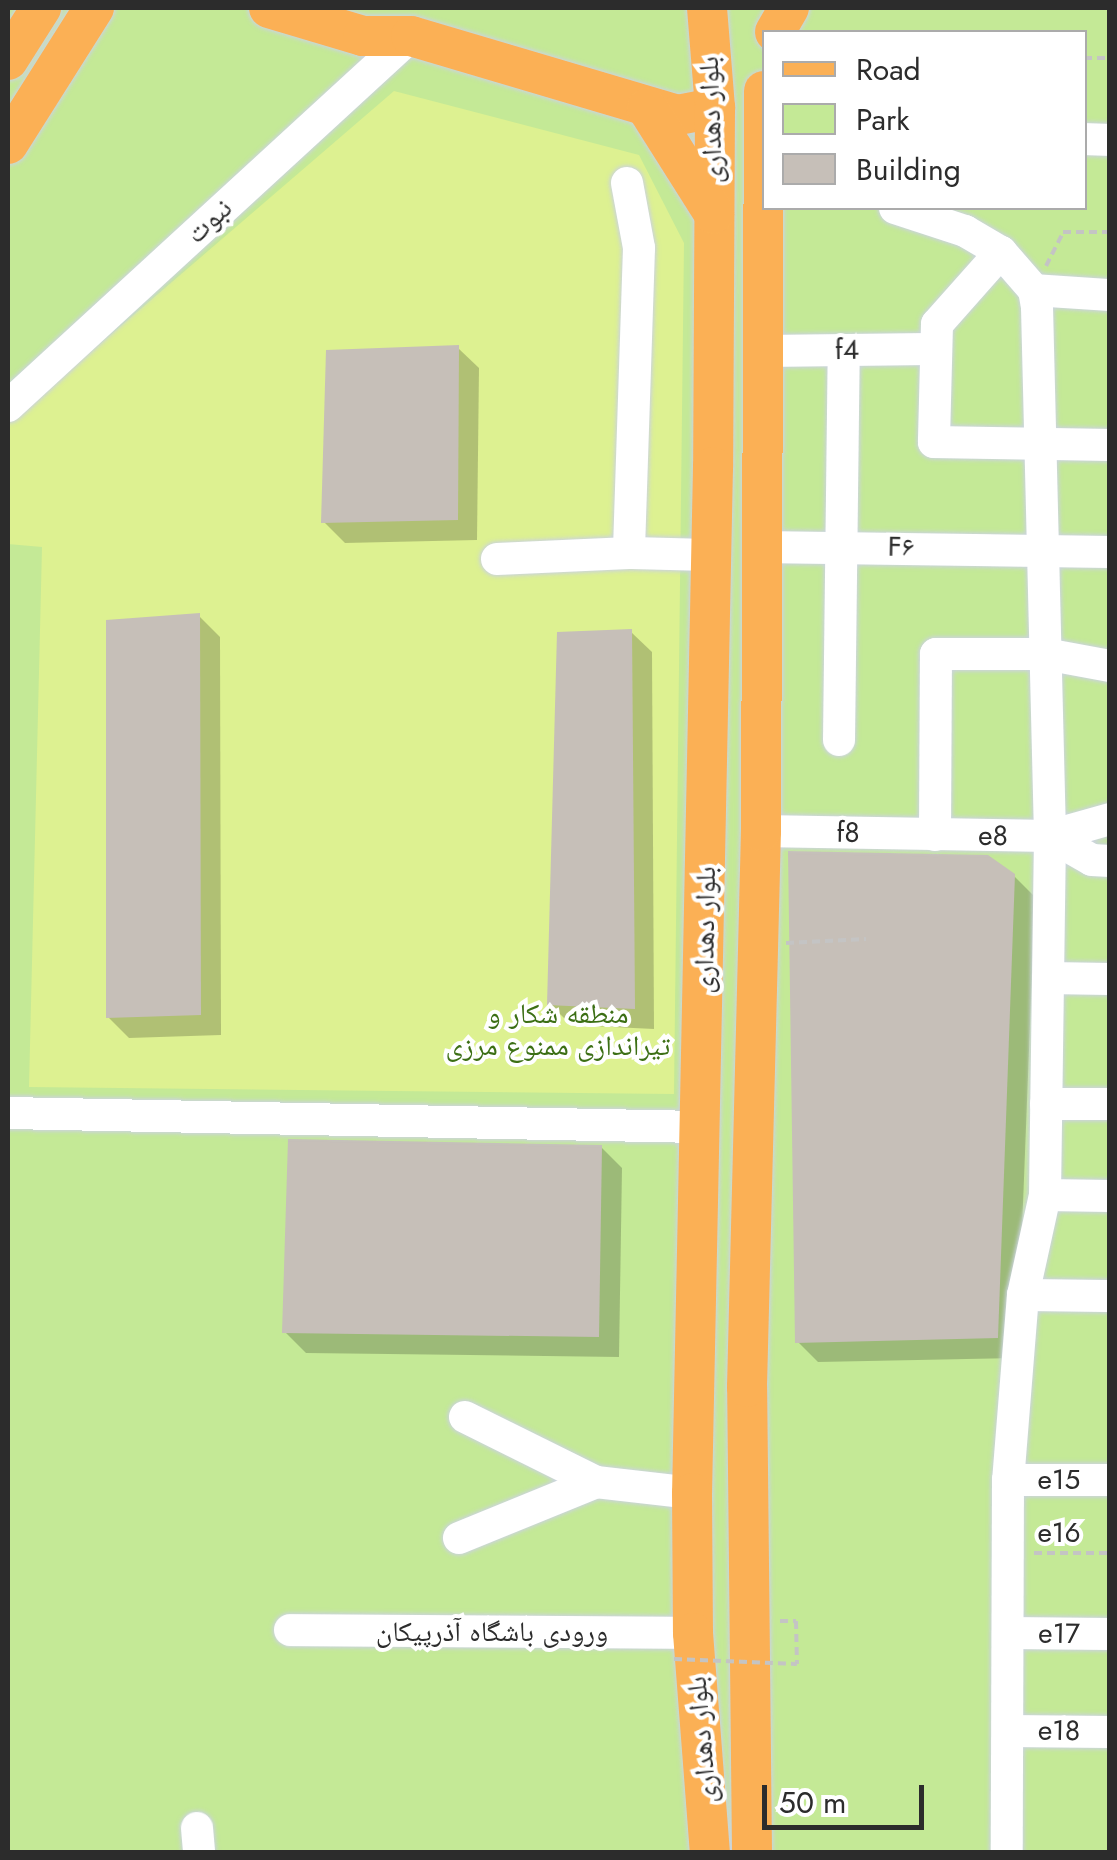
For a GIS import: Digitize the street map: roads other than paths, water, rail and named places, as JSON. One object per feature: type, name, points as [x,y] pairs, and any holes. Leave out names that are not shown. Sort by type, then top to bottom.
[{"type":"main road","points":[[8,60],[41,8]]},
{"type":"main road","points":[[8,144],[94,8]]},
{"type":"main road","points":[[269,8],[363,36],[411,36],[678,115],[715,108]]},
{"type":"main road","points":[[371,8],[411,36]]},
{"type":"main road","name":"بلوار دهداری","points":[[707,8],[715,108],[713,467],[693,1473],[683,1646],[710,1852]]},
{"type":"main road","points":[[776,30],[789,8]]},
{"type":"main road","points":[[648,108],[714,214]]},
{"type":"main road","name":"بلوار دهداری","points":[[752,1852],[747,1387],[761,831],[762,210]]},
{"type":"main road","points":[[713,467],[760,468]]},
{"type":"main road","points":[[695,1390],[747,1387]]},
{"type":"main road","points":[[693,1473],[748,1455]]},
{"type":"street","name":"نبوت","points":[[8,406],[411,36]]},
{"type":"street","points":[[627,184],[639,248],[629,553]]},
{"type":"street","points":[[908,210],[967,219],[1034,290],[1050,836],[1045,1195],[1023,1295],[1008,1480],[1008,1852]]},
{"type":"street","points":[[1002,252],[938,324],[934,348],[934,442],[1110,444]]},
{"type":"street","points":[[1034,290],[1110,295]]},
{"type":"street","name":"f4","points":[[760,351],[934,348]]},
{"type":"street","points":[[839,740],[844,350]]},
{"type":"street","name":"F۶","points":[[759,548],[1110,552]]},
{"type":"street","points":[[497,559],[594,560],[629,553],[711,555]]},
{"type":"street","points":[[936,835],[936,654],[1045,654],[1110,666]]},
{"type":"street","points":[[1050,836],[1110,819]]},
{"type":"street","name":"f8","points":[[761,831],[936,835]]},
{"type":"street","name":"e8","points":[[936,835],[1050,836]]},
{"type":"street","points":[[1050,836],[1092,860],[1110,861]]},
{"type":"street","points":[[1048,978],[1110,979]]},
{"type":"street","points":[[1046,1104],[1110,1104]]},
{"type":"street","points":[[8,1113],[701,1127]]},
{"type":"street","points":[[1045,1195],[1110,1196]]},
{"type":"street","points":[[1023,1295],[1110,1296]]},
{"type":"street","points":[[466,1416],[596,1482]]},
{"type":"street","points":[[458,1538],[596,1482],[693,1473]]},
{"type":"street","name":"e15","points":[[1008,1480],[1110,1480]]},
{"type":"street","name":"ورودی باشگاه آذرپیکان","points":[[290,1630],[683,1646]]},
{"type":"street","name":"e17","points":[[1008,1633],[1110,1634]]},
{"type":"street","name":"e18","points":[[1008,1730],[1110,1732]]},
{"type":"park label","name":"منطقه شکار و تیراندازی ممنوع مرزی","points":[[558,1030]]}]
